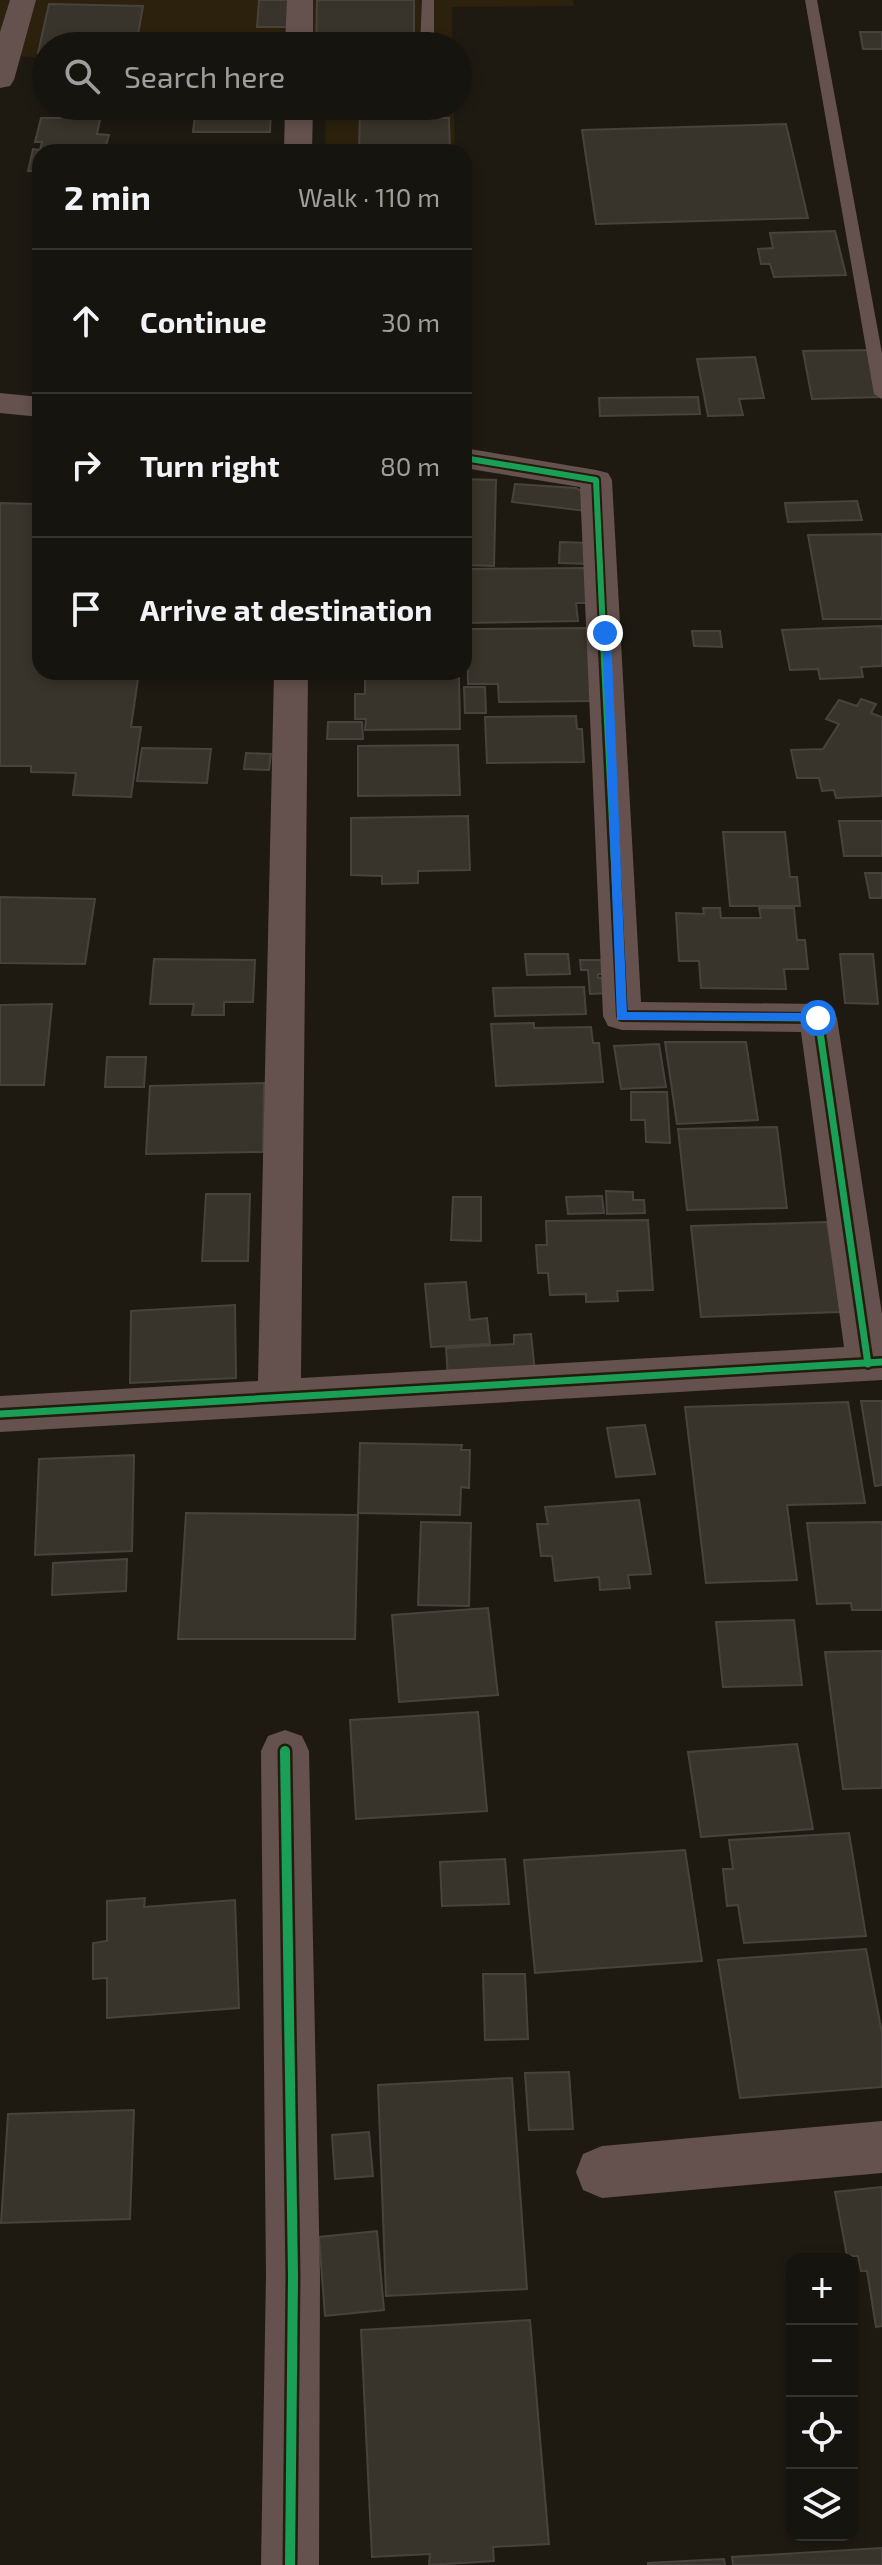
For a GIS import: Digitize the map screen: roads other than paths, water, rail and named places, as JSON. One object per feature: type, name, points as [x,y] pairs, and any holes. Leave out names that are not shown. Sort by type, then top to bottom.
[{"type":"street","points":[[0,80],[23,0]]},
{"type":"street","points":[[299,32],[300,0]]},
{"type":"street","points":[[298,144],[299,120]]},
{"type":"street","points":[[0,403],[32,406]]},
{"type":"street","points":[[0,1414],[875,1363],[818,1018],[622,1016],[596,480],[472,459]]},
{"type":"street","points":[[279,1399],[291,680]]},
{"type":"street","points":[[285,1751],[293,2276],[290,2565]]},
{"type":"street","points":[[602,2172],[882,2147]]},
{"type":"lane","points":[[427,32],[428,0]]},
{"type":"lane","points":[[811,0],[882,394]]}]
